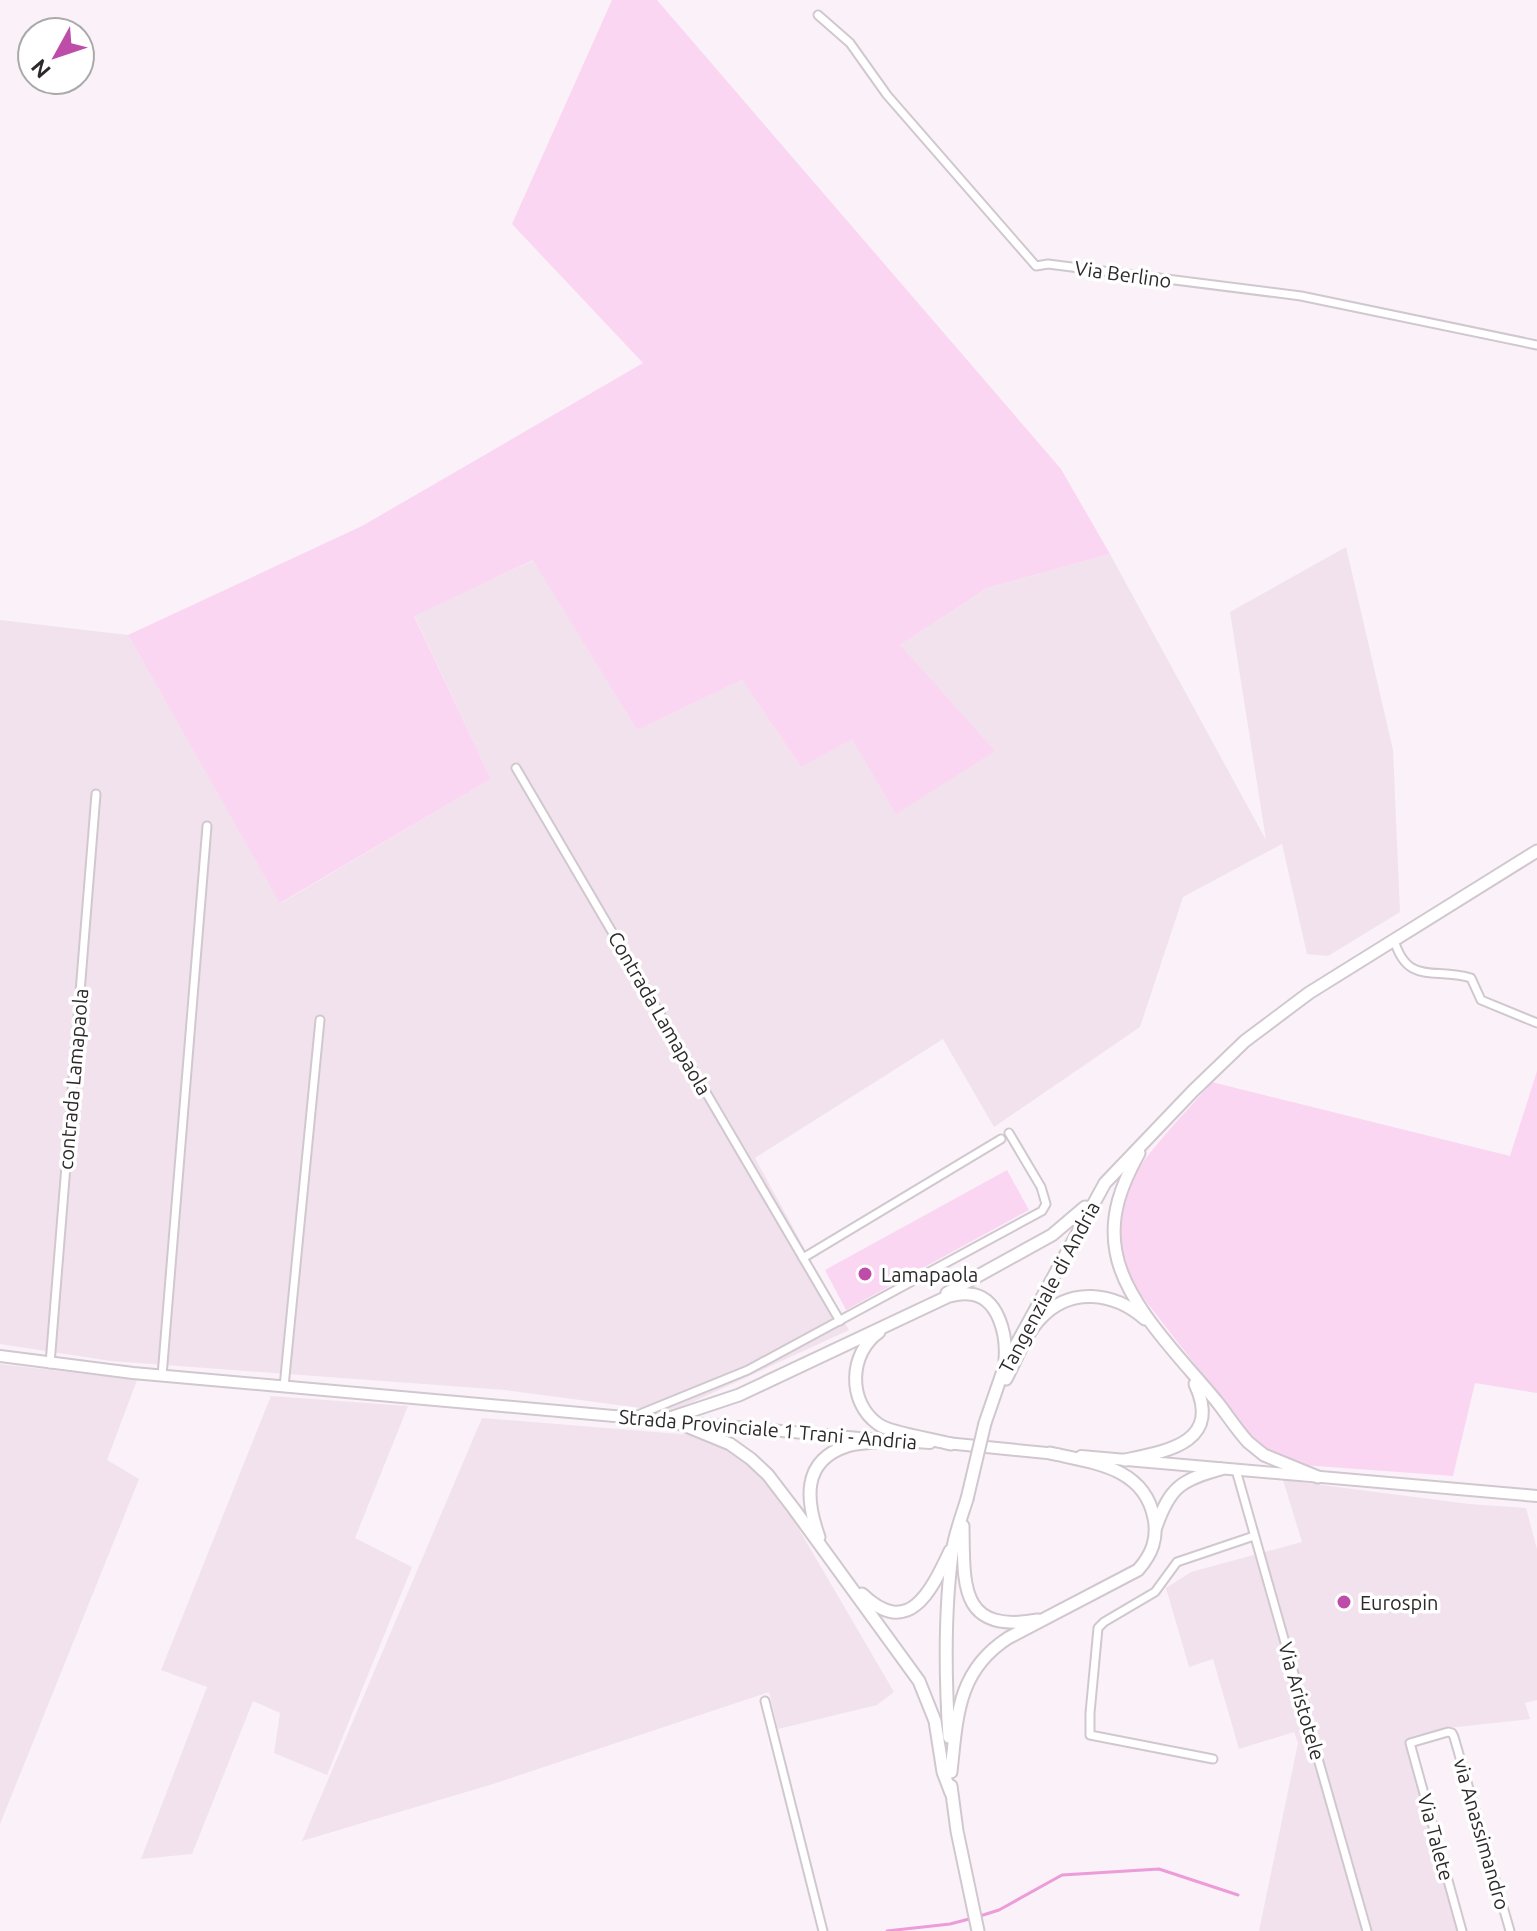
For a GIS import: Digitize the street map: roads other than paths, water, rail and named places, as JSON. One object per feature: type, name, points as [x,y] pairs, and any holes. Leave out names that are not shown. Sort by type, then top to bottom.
[{"type":"main road","name":"Tangenziale di Andria","points":[[978,1929],[951,1793],[946,1651],[954,1543],[993,1395],[1005,1365],[1105,1183],[1245,1041],[1309,993],[1537,851]]},
{"type":"main road","points":[[1161,1124],[1146,1140],[1117,1200],[1114,1229],[1116,1253],[1125,1279],[1155,1328],[1256,1449],[1285,1465],[1318,1477]]},
{"type":"main road","points":[[669,1421],[739,1395],[916,1310],[1052,1235],[1072,1221],[1099,1193]]},
{"type":"main road","points":[[916,1310],[949,1296],[970,1293],[985,1299],[997,1312],[1004,1333],[1005,1365]]},
{"type":"main road","points":[[993,1395],[1006,1379],[1037,1322],[1065,1301],[1091,1296],[1110,1298],[1134,1309],[1155,1328]]},
{"type":"main road","points":[[896,1320],[870,1338],[860,1354],[855,1375],[857,1395],[878,1425],[951,1444]]},
{"type":"main road","name":"Strada Provinciale 1 Trani - Andria","points":[[0,1356],[162,1376],[1537,1496]]},
{"type":"main road","points":[[1125,1460],[1174,1449],[1194,1435],[1203,1413],[1203,1400],[1190,1372]]},
{"type":"main road","points":[[669,1421],[730,1444],[751,1459],[768,1475],[847,1579],[903,1657],[930,1703],[940,1739],[943,1772],[951,1793]]},
{"type":"main road","points":[[824,1549],[808,1502],[812,1477],[821,1463],[845,1447],[892,1441]]},
{"type":"main road","points":[[951,1772],[955,1725],[967,1681],[979,1663],[993,1648],[1042,1619],[1138,1570],[1156,1542],[1151,1502],[1142,1488],[1111,1468],[1050,1453]]},
{"type":"main road","points":[[1156,1528],[1164,1504],[1179,1485],[1195,1476],[1221,1469]]},
{"type":"main road","points":[[963,1514],[963,1575],[974,1605],[985,1615],[1004,1623],[1042,1619]]},
{"type":"main road","points":[[847,1579],[869,1601],[885,1610],[894,1613],[912,1609],[925,1599],[934,1585],[954,1543]]},
{"type":"street","name":"Via Berlino","points":[[818,15],[850,43],[887,95],[1036,266],[1048,264],[1301,296],[1537,345]]},
{"type":"street","name":"Contrada Lamapaola","points":[[516,768],[840,1321]]},
{"type":"street","name":"contrada Lamapaola","points":[[50,1364],[96,794]]},
{"type":"street","points":[[162,1376],[207,826]]},
{"type":"street","points":[[1394,940],[1399,957],[1410,969],[1471,978],[1481,1000],[1537,1023]]},
{"type":"street","points":[[284,1387],[320,1020]]},
{"type":"street","points":[[629,1418],[748,1370],[1042,1211],[1046,1204],[1041,1187],[1009,1133]]},
{"type":"street","points":[[803,1258],[1001,1139]]},
{"type":"street","name":"Via Aristotele","points":[[1236,1470],[1367,1931]]},
{"type":"street","points":[[1213,1759],[1090,1735],[1098,1628],[1155,1592],[1177,1562],[1254,1536]]},
{"type":"street","points":[[765,1701],[823,1931]]},
{"type":"street","name":"via Anassimandro","points":[[1410,1743],[1452,1733],[1510,1931]]},
{"type":"street","name":"Via Talete","points":[[1410,1743],[1462,1931]]},
{"type":"waterway","points":[[980,1916],[999,1910],[1062,1875],[1159,1869],[1238,1895]]},
{"type":"waterway","points":[[887,1931],[950,1924],[973,1918]]},
{"type":"place","name":"Lamapaola","points":[[865,1274]]},
{"type":"place","name":"Eurospin","points":[[1344,1602]]}]
